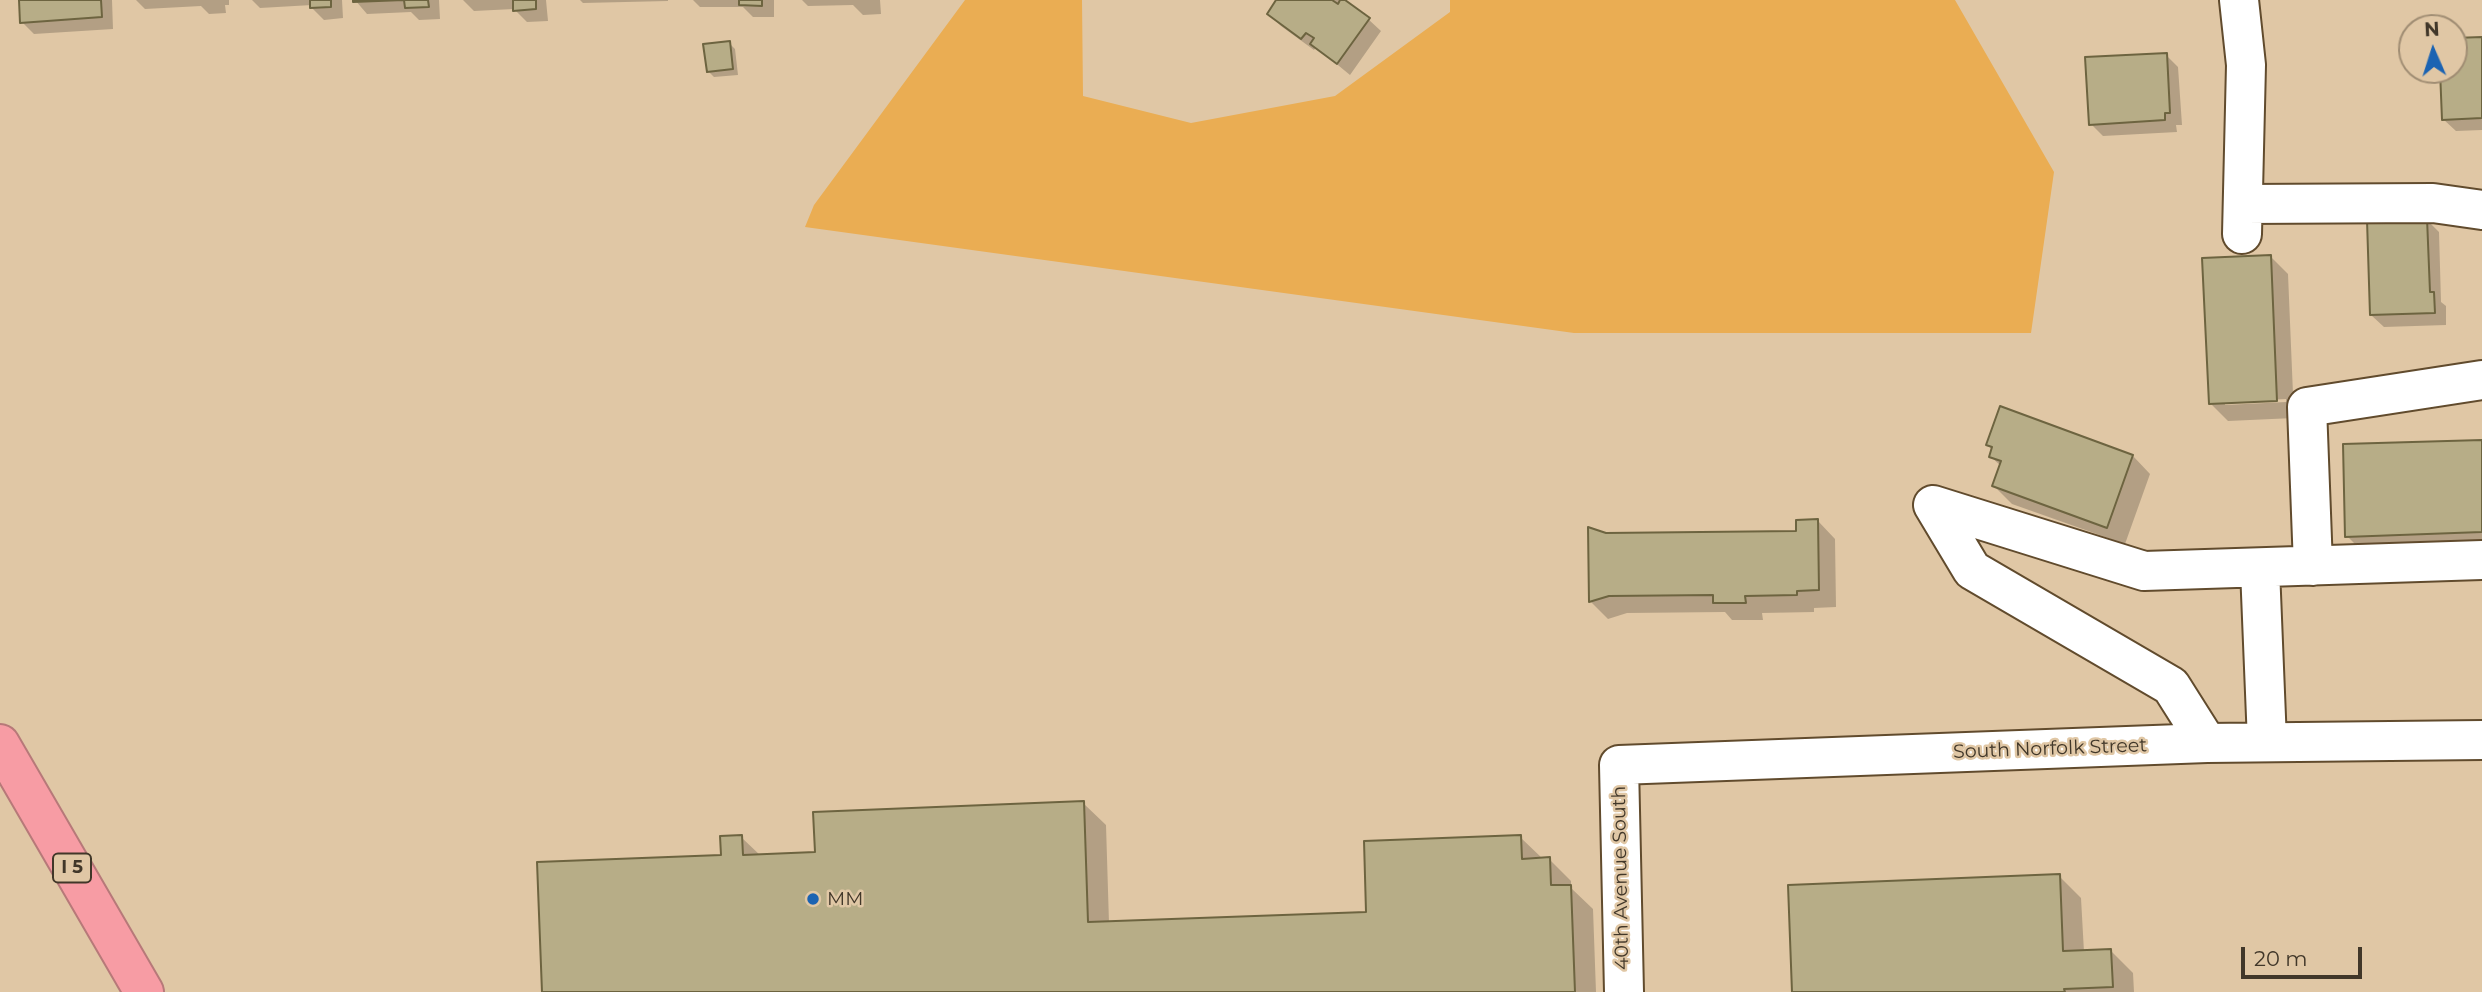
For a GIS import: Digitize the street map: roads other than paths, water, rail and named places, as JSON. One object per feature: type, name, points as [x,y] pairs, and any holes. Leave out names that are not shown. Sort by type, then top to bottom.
[{"type":"highway","name":"I 5","points":[[0,744],[144,992]]},
{"type":"street","points":[[2239,0],[2246,65],[2244,219],[2433,203],[2482,210]]},
{"type":"street","points":[[2313,566],[2307,407],[2482,380]]},
{"type":"street","points":[[2207,743],[2171,686],[1972,570],[1933,505],[2144,570],[2260,569],[2482,560]]},
{"type":"street","points":[[2260,569],[2267,742]]},
{"type":"street","name":"South Norfolk Street","points":[[1619,765],[2207,743],[2482,740]]},
{"type":"street","name":"40th Avenue South","points":[[1619,765],[1624,992]]},
{"type":"place","name":"MM","points":[[813,899]]}]
